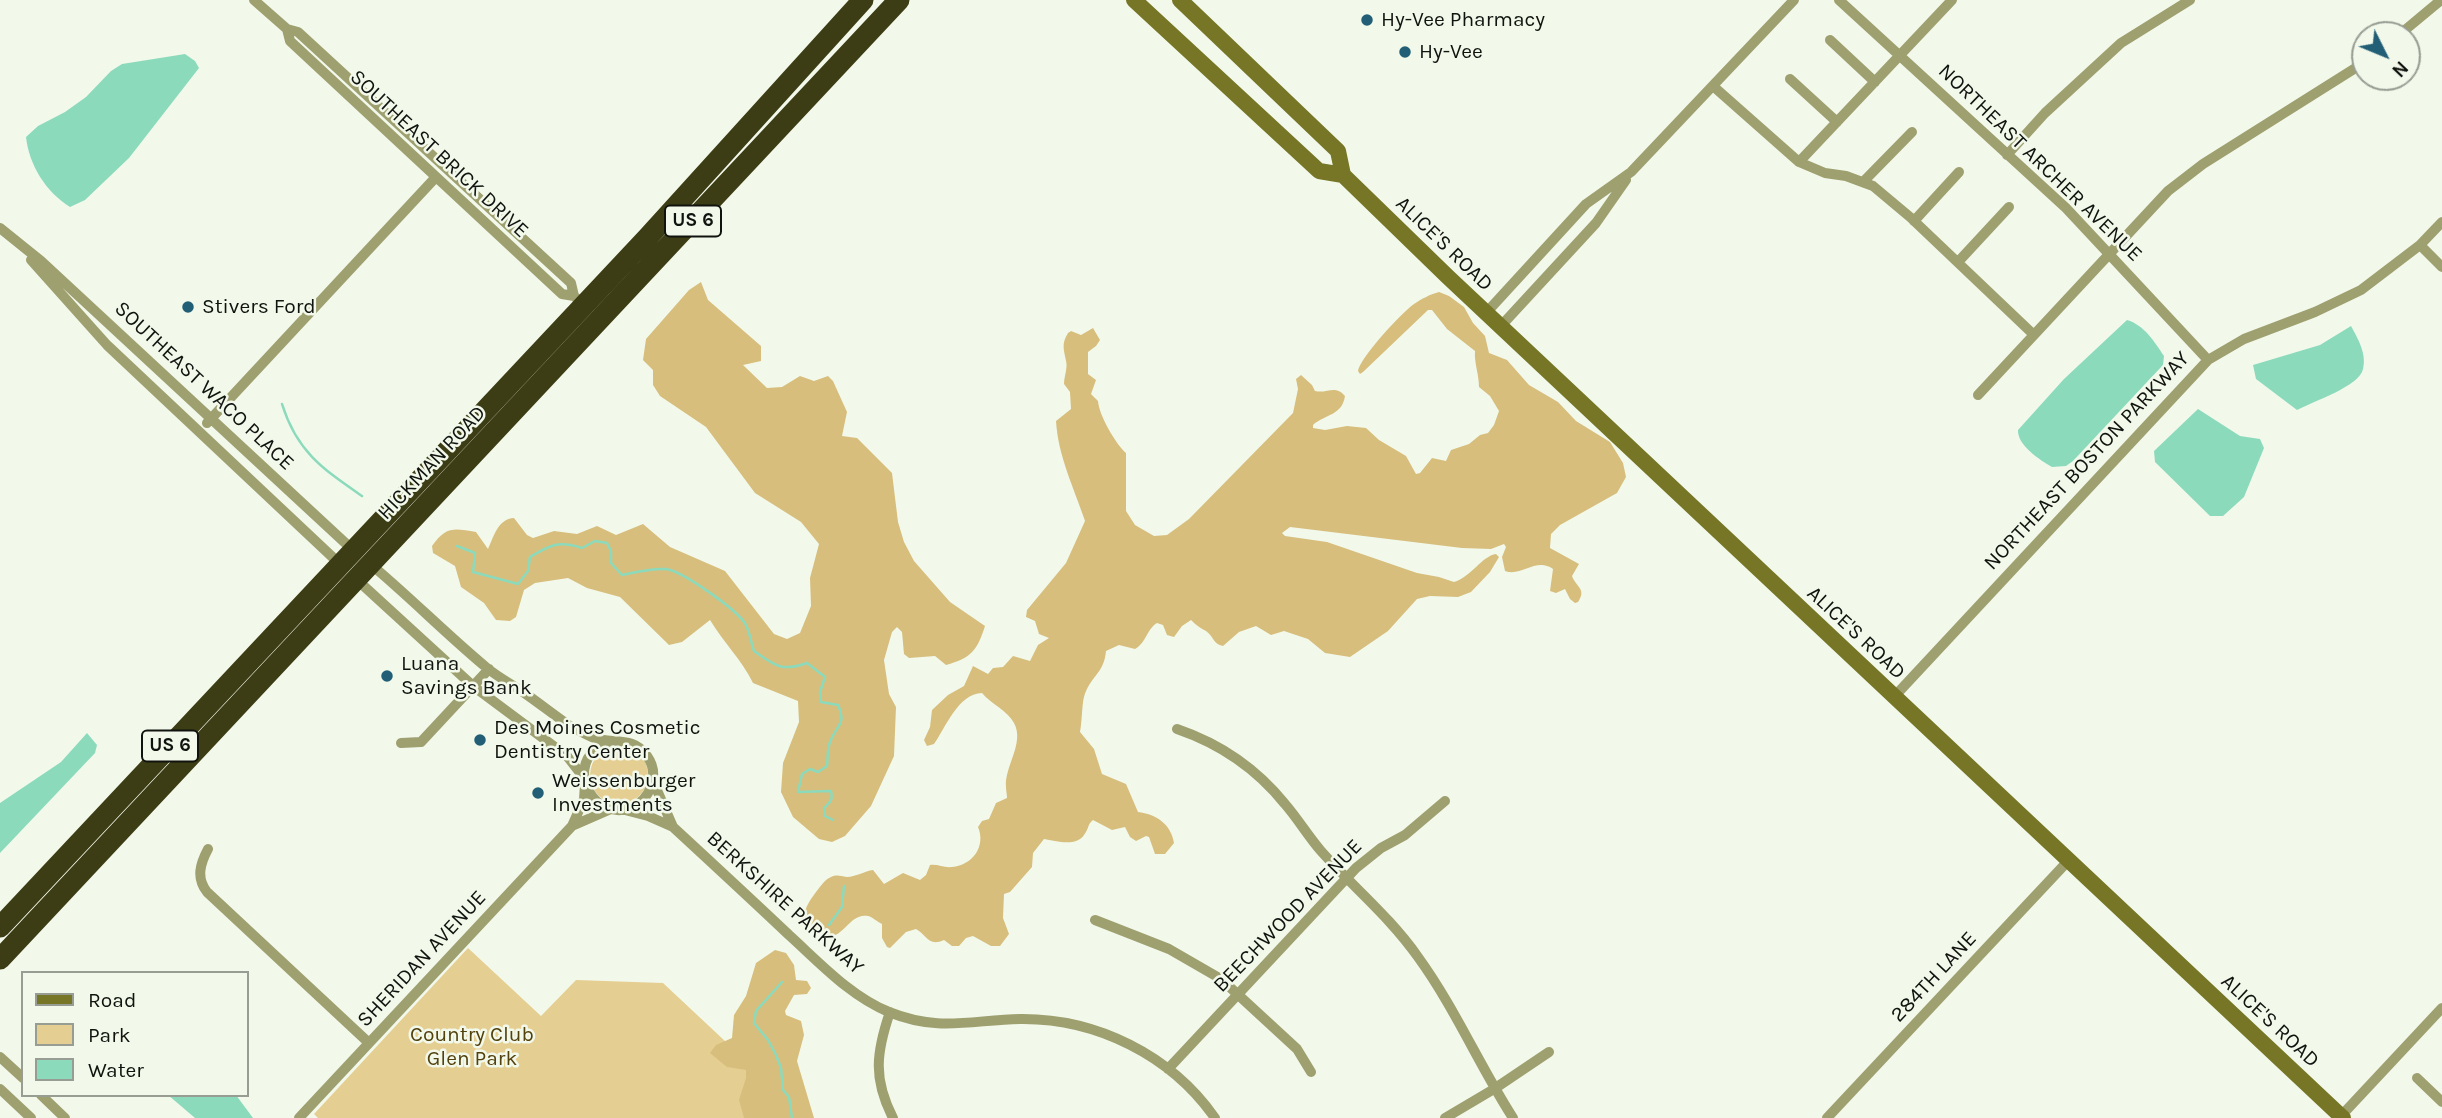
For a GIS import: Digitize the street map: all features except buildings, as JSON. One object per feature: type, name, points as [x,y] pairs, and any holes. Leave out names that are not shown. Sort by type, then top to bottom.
[{"type":"highway","name":"HICKMAN ROAD","points":[[0,959],[354,566],[579,300],[688,193],[863,0]]},
{"type":"highway","name":"HICKMAN ROAD","points":[[0,928],[354,566],[480,447],[899,0]]},
{"type":"highway","points":[[596,324],[594,319],[605,301],[683,215],[689,202],[688,193]]},
{"type":"highway","points":[[480,447],[478,441],[493,422],[582,327],[587,313],[579,300]]},
{"type":"main road","name":"ALICE'S ROAD","points":[[1134,0],[1319,171],[1343,175]]},
{"type":"main road","name":"ALICE'S ROAD","points":[[1180,0],[1338,151],[1343,175],[1500,327],[2342,1117]]},
{"type":"street","name":"SOUTHEAST BRICK DRIVE","points":[[254,0],[287,29],[298,32],[570,283],[579,300]]},
{"type":"street","points":[[1500,327],[1596,223],[1631,172],[1794,0]]},
{"type":"street","name":"NORTHEAST ARCHER AVENUE","points":[[1839,0],[2066,208],[2208,360]]},
{"type":"street","points":[[1799,162],[1952,0]]},
{"type":"street","points":[[2007,155],[2045,113],[2121,43],[2190,0]]},
{"type":"street","points":[[2416,21],[2441,0]]},
{"type":"street","name":"SOUTHEAST BRICK DRIVE","points":[[287,29],[290,41],[562,294],[579,300]]},
{"type":"street","points":[[1830,40],[1875,82]]},
{"type":"street","points":[[1978,395],[2168,191],[2203,164],[2351,71]]},
{"type":"street","points":[[1790,79],[1837,122]]},
{"type":"street","points":[[1713,86],[1799,162],[1825,173],[1873,186],[2035,335]]},
{"type":"street","points":[[1863,182],[1912,132]]},
{"type":"street","points":[[1486,313],[1587,204],[1631,172]]},
{"type":"street","points":[[1914,221],[1959,172]]},
{"type":"street","points":[[200,431],[436,177]]},
{"type":"street","points":[[1958,262],[2009,207]]},
{"type":"street","name":"NORTHEAST BOSTON PARKWAY","points":[[1893,698],[2208,360],[2244,339],[2315,312],[2361,290],[2420,245],[2442,222]]},
{"type":"street","name":"SOUTHEAST WACO PLACE","points":[[0,228],[51,271],[211,419],[354,566]]},
{"type":"street","name":"SOUTHEAST WACO PLACE","points":[[11,236],[107,345],[354,566]]},
{"type":"street","points":[[2420,245],[2442,267]]},
{"type":"street","points":[[354,566],[489,669],[581,732],[594,738],[620,740],[642,749],[649,758],[653,779],[650,790],[642,801],[617,810],[593,799],[567,756],[473,686],[354,566]]},
{"type":"street","points":[[401,743],[421,741],[489,669]]},
{"type":"street","points":[[1177,729],[1214,743],[1247,766],[1272,789],[1319,849],[1375,905],[1418,956],[1454,1013],[1494,1089],[1513,1118]]},
{"type":"street","points":[[584,781],[588,758],[596,749],[610,741]]},
{"type":"street","name":"BERKSHIRE PARKWAY","points":[[653,779],[673,827]]},
{"type":"street","name":"SHERIDAN AVENUE","points":[[299,1118],[572,826],[584,799],[584,781]]},
{"type":"street","name":"BEECHWOOD AVENUE","points":[[1168,1069],[1348,877],[1371,856],[1405,835],[1445,801]]},
{"type":"street","name":"SHERIDAN AVENUE","points":[[572,826],[617,810]]},
{"type":"street","name":"BERKSHIRE PARKWAY","points":[[617,810],[648,816],[673,827],[843,985],[890,1012],[925,1023],[944,1025],[1021,1019],[1080,1026],[1118,1039],[1168,1069],[1198,1096],[1214,1118]]},
{"type":"street","points":[[208,849],[201,862],[200,878],[207,892],[369,1043]]},
{"type":"street","name":"284TH LANE","points":[[1827,1118],[2068,861]]},
{"type":"street","points":[[1095,920],[1188,958],[1221,979],[1302,1055],[1311,1072]]},
{"type":"street","points":[[2342,1117],[2442,1008]]},
{"type":"street","points":[[890,1012],[877,1063],[882,1093],[893,1118]]},
{"type":"street","points":[[1445,1118],[1549,1052]]},
{"type":"street","points":[[0,1057],[21,1076]]},
{"type":"street","points":[[2417,1078],[2442,1102]]},
{"type":"street","points":[[0,1089],[31,1118]]},
{"type":"street","points":[[43,1097],[65,1118]]},
{"type":"green space","points":[[613,746],[625,746],[640,754],[648,769],[648,781],[640,796],[625,804],[613,804],[598,796],[590,781],[590,769],[598,754]]},
{"type":"green space","name":"Country Club Glen Park","points":[[468,948],[541,1016],[576,980],[663,983],[773,1086],[775,1118],[318,1118],[314,1114]]},
{"type":"shaded area","points":[[701,282],[708,300],[761,346],[761,361],[743,365],[767,388],[782,387],[800,376],[814,381],[828,376],[833,381],[847,412],[842,436],[857,438],[892,473],[898,522],[914,561],[950,602],[985,626],[972,652],[946,665],[935,656],[909,658],[904,654],[902,632],[897,627],[892,632],[884,660],[889,694],[896,707],[894,756],[871,806],[845,836],[832,842],[819,839],[793,817],[781,792],[783,763],[799,722],[798,701],[753,683],[710,620],[682,642],[669,645],[620,597],[587,588],[568,578],[535,583],[524,590],[516,617],[510,621],[496,620],[484,603],[461,587],[455,566],[433,553],[432,546],[437,539],[456,529],[476,532],[488,549],[500,525],[514,518],[527,535],[533,538],[554,531],[577,534],[597,526],[616,535],[643,524],[670,547],[725,571],[774,634],[787,639],[800,633],[811,606],[810,578],[819,544],[801,522],[755,493],[706,427],[660,396],[653,385],[653,370],[643,360],[646,339],[689,290]]},
{"type":"shaded area","points":[[1439,292],[1464,307],[1485,336],[1489,353],[1507,360],[1529,385],[1558,402],[1576,421],[1610,442],[1623,463],[1626,477],[1617,493],[1560,525],[1551,534],[1550,548],[1579,564],[1572,576],[1581,591],[1578,602],[1570,599],[1565,589],[1556,593],[1550,591],[1553,569],[1547,566],[1535,566],[1517,572],[1505,571],[1502,557],[1506,547],[1504,544],[1491,549],[1462,548],[1290,527],[1282,533],[1285,536],[1327,542],[1417,573],[1454,582],[1491,556],[1496,554],[1499,557],[1490,572],[1471,592],[1458,597],[1430,596],[1417,599],[1388,631],[1350,657],[1325,653],[1308,639],[1284,631],[1271,635],[1256,626],[1239,632],[1223,646],[1217,644],[1209,633],[1191,620],[1182,626],[1174,637],[1167,635],[1163,625],[1157,623],[1135,649],[1119,645],[1106,651],[1103,665],[1084,697],[1080,732],[1094,749],[1102,774],[1126,784],[1138,812],[1162,821],[1170,830],[1174,843],[1165,854],[1155,854],[1149,837],[1136,841],[1130,837],[1125,827],[1112,830],[1093,820],[1084,835],[1076,841],[1044,839],[1033,853],[1032,867],[1010,892],[1004,894],[1003,918],[1009,934],[1000,946],[991,946],[973,936],[966,938],[959,946],[952,946],[944,940],[931,941],[916,929],[906,932],[890,948],[882,938],[882,924],[868,916],[855,919],[840,932],[829,937],[808,926],[805,915],[811,898],[823,883],[833,876],[850,877],[873,870],[884,884],[903,873],[920,880],[926,875],[930,865],[952,867],[966,863],[979,847],[978,827],[982,821],[989,819],[996,803],[1007,798],[1006,779],[1016,747],[1017,731],[1007,714],[982,693],[959,705],[934,744],[927,746],[924,740],[930,727],[932,710],[948,695],[964,686],[973,666],[988,674],[993,668],[1003,667],[1013,656],[1030,661],[1038,645],[1049,638],[1039,634],[1035,621],[1026,617],[1027,610],[1066,563],[1085,521],[1057,434],[1056,421],[1071,409],[1070,392],[1064,384],[1067,366],[1064,344],[1068,333],[1071,331],[1081,335],[1093,328],[1100,340],[1088,352],[1088,374],[1096,380],[1091,394],[1098,401],[1104,421],[1126,453],[1126,511],[1135,525],[1154,536],[1167,535],[1189,519],[1293,413],[1298,389],[1296,379],[1301,375],[1315,391],[1334,390],[1345,396],[1337,411],[1318,421],[1313,428],[1366,428],[1379,440],[1406,456],[1416,474],[1420,473],[1432,458],[1446,461],[1451,450],[1488,433],[1499,411],[1490,396],[1479,387],[1475,351],[1447,329],[1432,310],[1428,310],[1363,372],[1360,374],[1358,371],[1373,346],[1400,316],[1417,302]]},
{"type":"shaded area","points":[[775,950],[786,953],[794,965],[796,980],[807,981],[811,988],[807,994],[794,995],[785,1011],[786,1015],[801,1021],[804,1035],[797,1061],[814,1118],[744,1118],[739,1100],[746,1070],[727,1067],[710,1053],[716,1045],[732,1038],[734,1015],[746,996],[756,963]]},
{"type":"water","points":[[185,54],[195,61],[199,68],[129,158],[85,200],[70,207],[53,194],[35,167],[26,137],[38,126],[86,97],[111,71],[122,64]]},
{"type":"water","points":[[2127,320],[2139,326],[2152,339],[2164,356],[2163,365],[2073,461],[2066,466],[2052,467],[2025,446],[2018,430],[2064,379]]},
{"type":"water","points":[[2351,326],[2361,347],[2363,369],[2354,381],[2335,393],[2297,410],[2256,379],[2253,365],[2320,345]]},
{"type":"water","points":[[2198,409],[2240,436],[2260,439],[2264,448],[2244,497],[2223,516],[2210,516],[2155,462],[2154,451]]},
{"type":"water","points":[[87,733],[97,745],[95,753],[0,853],[0,803],[61,762]]},
{"type":"water","points":[[170,1097],[237,1097],[253,1118],[195,1118]]},
{"type":"waterway","points":[[282,404],[295,435],[313,458],[362,496]]},
{"type":"waterway","points":[[457,546],[475,553],[473,572],[518,584],[528,571],[530,557],[543,549],[561,544],[582,548],[595,541],[607,543],[611,551],[611,563],[622,575],[655,569],[674,571],[709,592],[741,618],[754,651],[761,656],[773,664],[785,667],[807,663],[825,677],[820,692],[821,702],[838,705],[841,721],[829,745],[827,766],[818,772],[810,769],[802,774],[798,792],[831,791],[831,799],[824,808],[825,816],[833,820]]},
{"type":"waterway","points":[[829,925],[842,907],[844,886]]},
{"type":"waterway","points":[[782,982],[756,1011],[754,1023],[776,1055],[781,1068],[783,1090],[789,1097],[792,1118]]},
{"type":"place","name":"Hy-Vee Pharmacy","points":[[1367,20]]},
{"type":"place","name":"Hy-Vee","points":[[1405,52]]},
{"type":"place","name":"Stivers Ford","points":[[188,307]]},
{"type":"place","name":"Luana Savings Bank","points":[[387,676]]},
{"type":"place","name":"Des Moines Cosmetic Dentistry Center","points":[[480,740]]},
{"type":"place","name":"Weissenburger Investments","points":[[538,793]]}]
